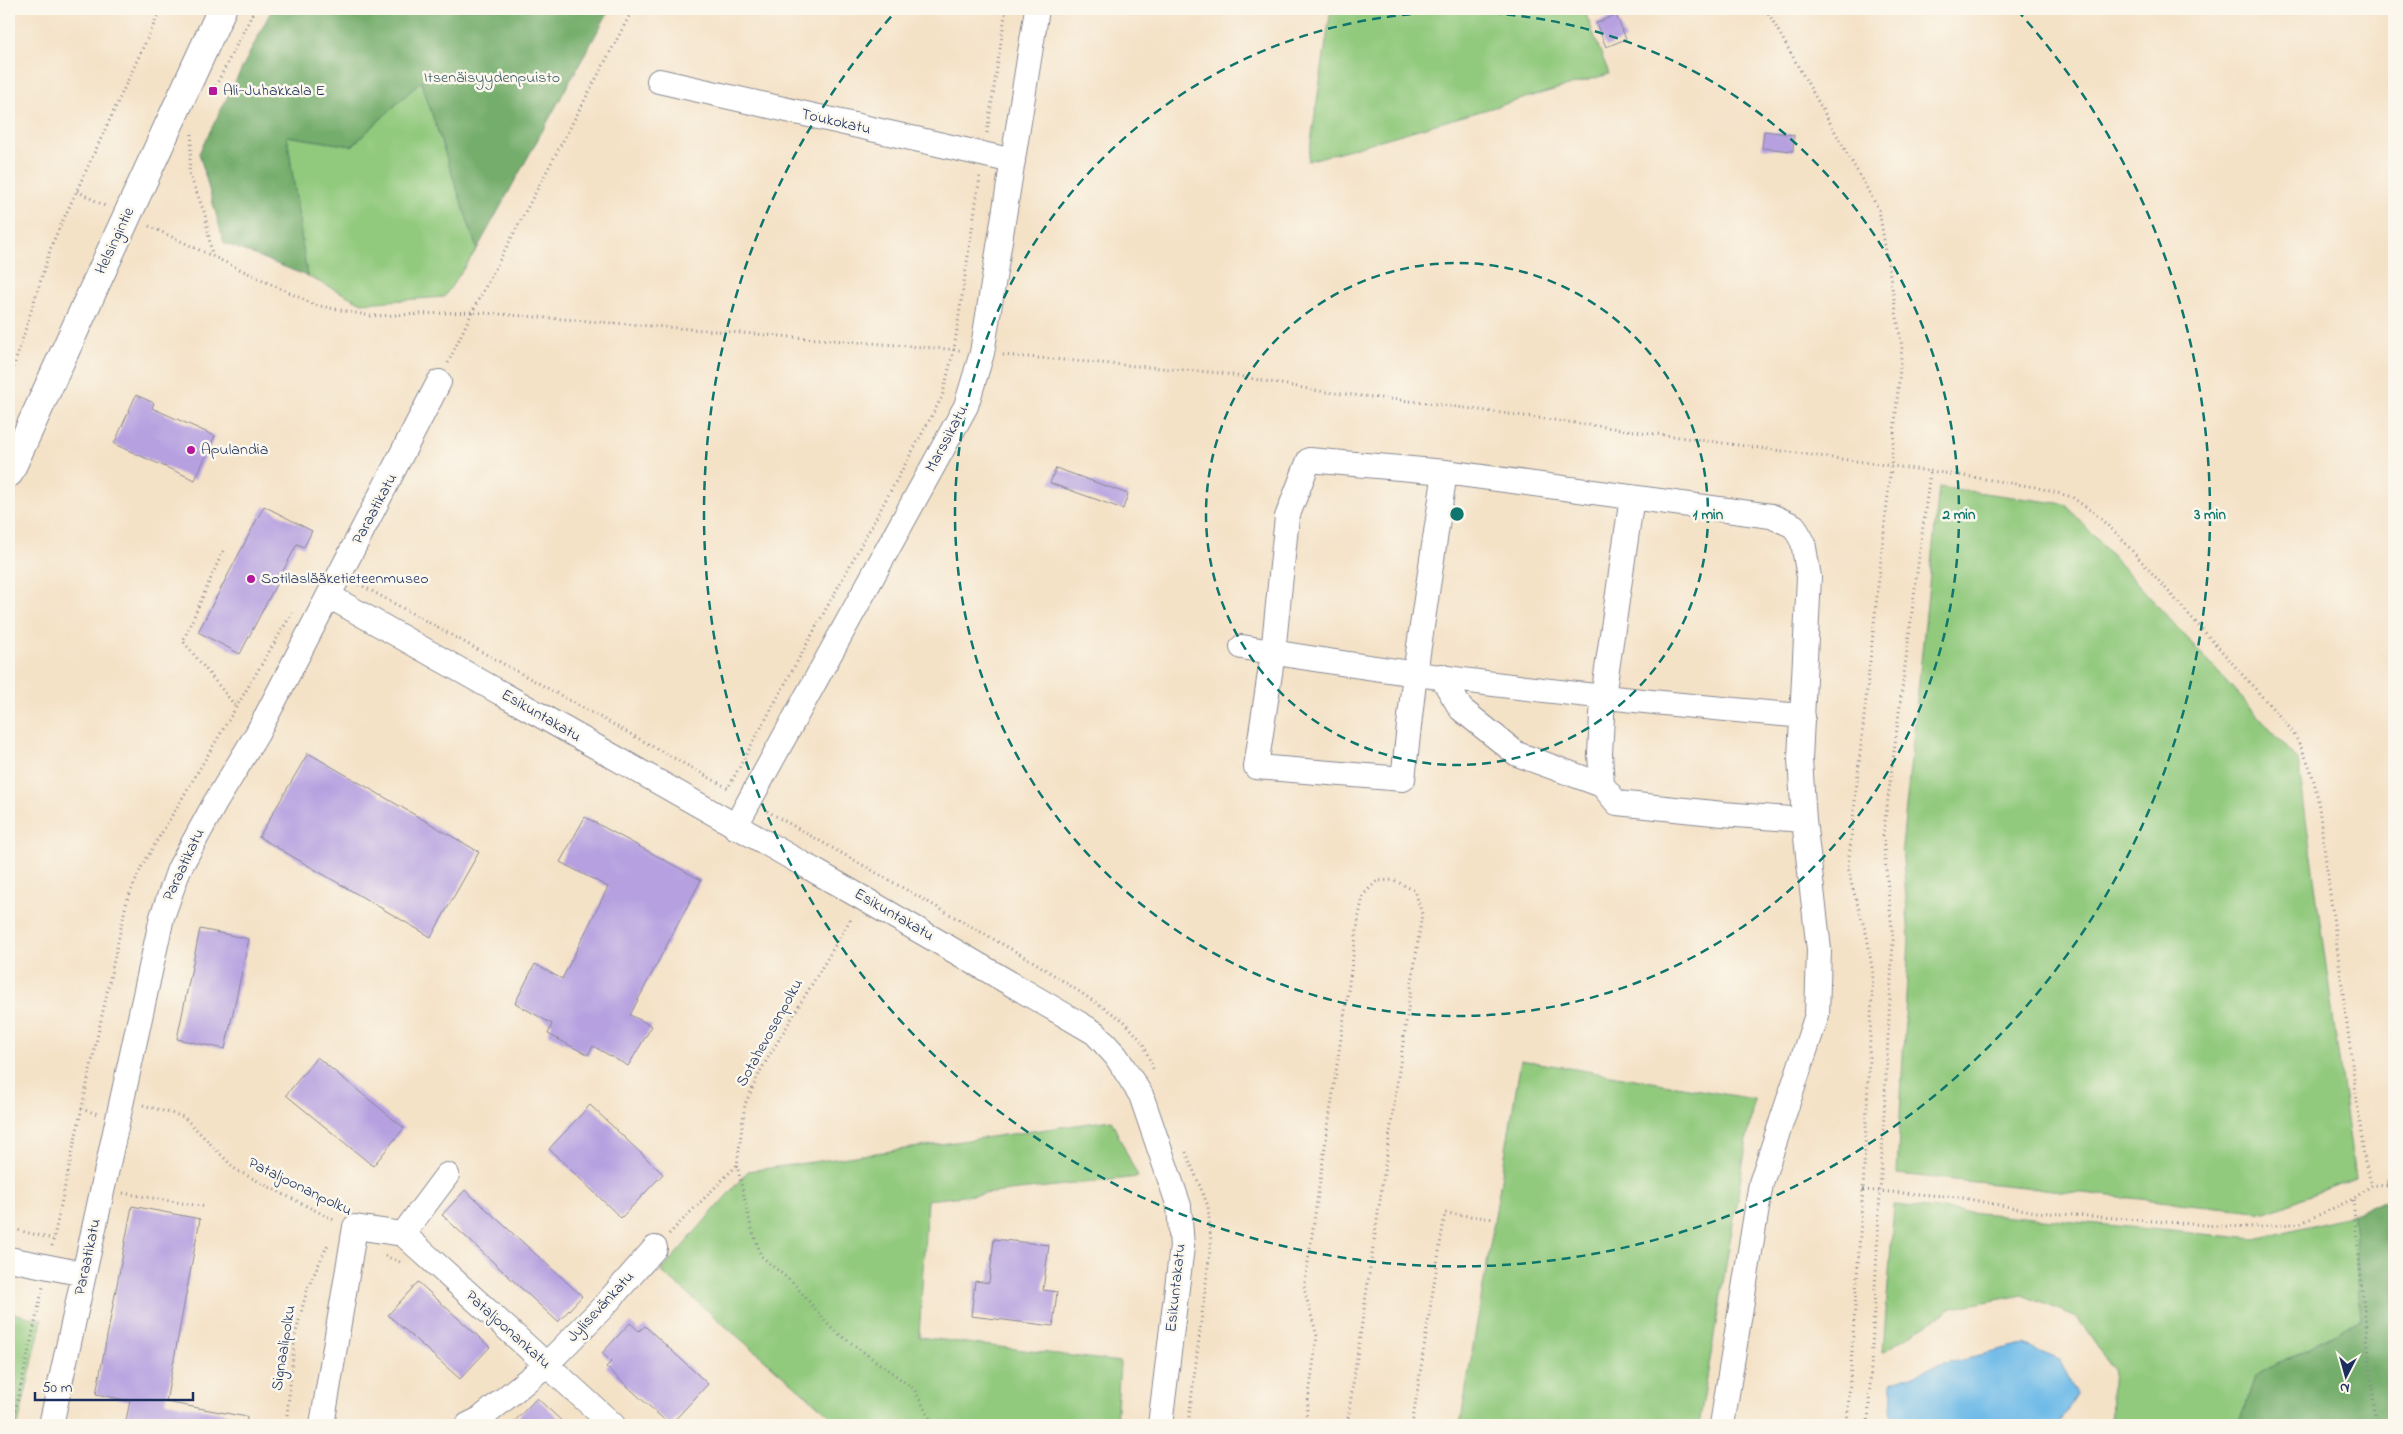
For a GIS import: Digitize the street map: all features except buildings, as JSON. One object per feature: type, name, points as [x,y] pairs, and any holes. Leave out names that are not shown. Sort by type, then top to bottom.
[{"type":"main road","name":"Helsingintie","points":[[9,473],[222,9]]},
{"type":"street","name":"Marssikatu","points":[[735,827],[966,406],[982,353],[1037,9]]},
{"type":"street","name":"Toukokatu","points":[[659,81],[984,156],[1013,161]]},
{"type":"street","name":"Paraatikatu","points":[[51,1425],[164,909],[179,869],[215,803],[257,734],[290,687],[330,596],[440,382]]},
{"type":"street","points":[[1444,472],[1415,673],[1404,779],[1256,767],[1273,653],[1287,517],[1309,460],[1444,472],[1771,516],[1794,526],[1803,542],[1809,578],[1800,759],[1804,820],[1819,950],[1817,1016],[1761,1183],[1722,1425]]},
{"type":"street","points":[[1602,785],[1600,754],[1604,696],[1632,497]]},
{"type":"street","name":"Esikuntakatu","points":[[330,596],[735,827],[863,897],[1095,1033],[1116,1056],[1141,1095],[1179,1206],[1182,1247],[1160,1425]]},
{"type":"street","points":[[1242,647],[1415,673],[1604,696],[1802,716]]},
{"type":"street","points":[[1441,676],[1461,709],[1517,754],[1602,785],[1617,803],[1804,820]]},
{"type":"street","points":[[322,1425],[355,1227],[403,1234],[447,1175]]},
{"type":"street","name":"Pataljoonankatu","points":[[403,1234],[612,1425]]},
{"type":"street","name":"Jylisevänkatu","points":[[468,1425],[480,1420],[546,1365],[603,1307],[655,1248]]},
{"type":"street","points":[[9,1259],[84,1274]]},
{"type":"path","points":[[9,382],[49,252],[161,9]]},
{"type":"path","points":[[209,99],[255,9]]},
{"type":"path","points":[[440,382],[472,312],[633,9]]},
{"type":"path","points":[[728,788],[942,397],[954,349],[1006,9]]},
{"type":"path","points":[[1766,9],[1879,210],[1902,347],[1848,866],[1867,936],[1873,974],[1863,1190],[1847,1425]]},
{"type":"path","points":[[196,125],[192,134],[190,173],[206,214],[212,255]]},
{"type":"path","points":[[77,191],[108,208]]},
{"type":"path","points":[[1868,1425],[1894,940],[1883,837],[1930,472]]},
{"type":"path","points":[[222,551],[183,641],[236,708]]},
{"type":"path","points":[[341,574],[728,788],[1034,962],[1124,1021],[1143,1044],[1157,1080]]},
{"type":"path","name":"Sotahevosenpolku","points":[[737,1165],[745,1104],[762,1068],[878,873]]},
{"type":"path","points":[[1305,1425],[1317,1336],[1304,1289],[1358,916],[1363,895],[1377,881],[1394,880],[1415,891],[1422,914],[1347,1425]]},
{"type":"path","name":"Pataljoonanpolku","points":[[139,1104],[184,1117],[236,1170],[338,1222],[334,1231]]},
{"type":"path","points":[[1182,1143],[1208,1206],[1211,1243],[1188,1425]]},
{"type":"path","points":[[655,1248],[737,1165]]},
{"type":"path","points":[[737,1165],[750,1223],[762,1256],[795,1285],[832,1329],[914,1389],[931,1421],[931,1425]]},
{"type":"path","points":[[1863,1190],[1958,1197],[2036,1212],[2218,1226],[2262,1227],[2301,1222],[2353,1199],[2372,1184],[2394,1186]]},
{"type":"path","points":[[102,1190],[206,1207]]},
{"type":"path","points":[[2353,1199],[2376,1425]]},
{"type":"path","points":[[1412,1425],[1445,1213],[1495,1219]]},
{"type":"path","points":[[9,1228],[53,1239]]},
{"type":"path","name":"Signaalipolku","points":[[286,1425],[295,1336],[307,1290],[330,1239]]},
{"type":"green space","name":"Itsenäisyydenpuisto","points":[[272,9],[610,9],[477,249],[421,81],[352,146],[287,136],[307,276],[224,243],[199,153]]},
{"type":"green space","points":[[1331,9],[1584,9],[1609,74],[1308,161]]},
{"type":"green space","points":[[421,81],[477,249],[444,297],[362,303],[307,276],[287,136],[352,146]]},
{"type":"green space","points":[[1939,487],[2065,504],[2298,760],[2355,1178],[2266,1212],[1897,1174],[1909,938],[1902,846]]},
{"type":"green space","points":[[1521,1060],[1754,1099],[1699,1425],[1460,1425]]},
{"type":"green space","points":[[1111,1120],[1138,1177],[927,1200],[919,1337],[1120,1362],[1116,1425],[841,1425],[661,1271],[748,1171]]},
{"type":"green space","points":[[2394,1174],[2394,1425],[2238,1425],[2255,1377],[2361,1319],[2353,1215],[2388,1198],[2385,1176]]},
{"type":"green space","points":[[1894,1205],[2256,1239],[2353,1215],[2361,1319],[2255,1377],[2238,1425],[2109,1425],[2113,1370],[2077,1317],[2023,1295],[1952,1308],[1883,1352]]},
{"type":"green space","points":[[9,1312],[42,1320],[18,1425],[9,1425]]},
{"type":"water","points":[[2024,1345],[2060,1360],[2077,1395],[2058,1425],[1913,1425],[1891,1417],[1892,1383],[1940,1364]]},
{"type":"place","name":"Ali-Juhakkala E","points":[[213,91]]},
{"type":"place","name":"Apulandia","points":[[191,450]]},
{"type":"place","name":"Sotilaslääketieteenmuseo","points":[[251,579]]}]
